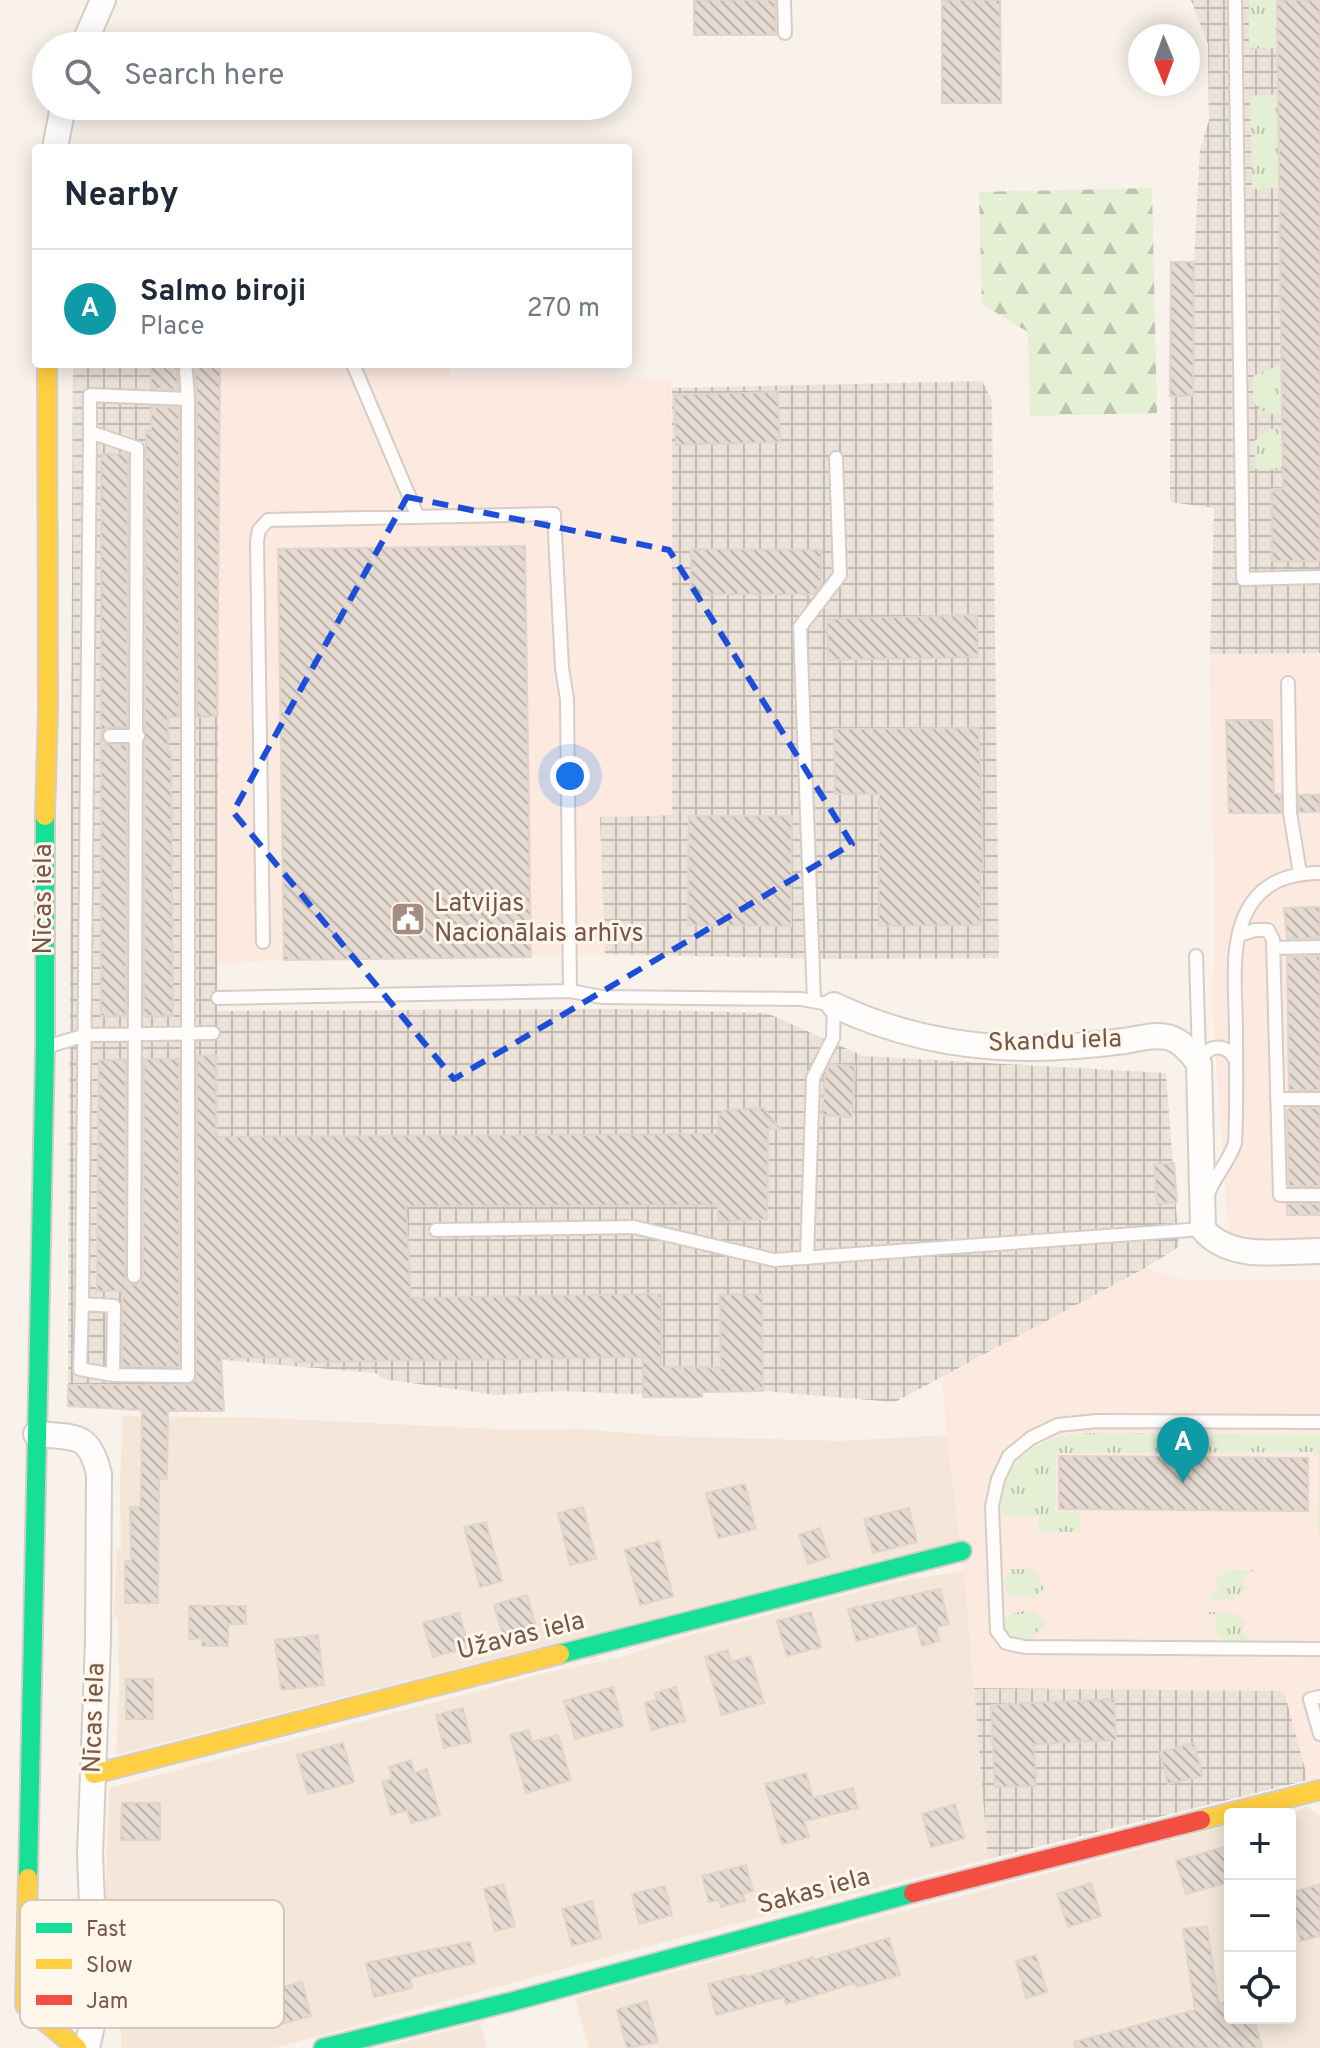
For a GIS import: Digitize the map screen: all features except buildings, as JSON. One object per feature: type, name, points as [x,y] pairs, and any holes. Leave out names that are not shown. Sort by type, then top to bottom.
[{"type":"street","points":[[89,32],[103,0]]},
{"type":"street","points":[[56,144],[60,120]]},
{"type":"street","name":"Nīcas iela","points":[[27,1900],[45,1047],[47,368]]},
{"type":"street","name":"Skandu iela","points":[[824,1003],[896,1029],[974,1045],[1046,1048],[1127,1041],[1151,1035],[1170,1037],[1188,1049],[1199,1064]]},
{"type":"street","points":[[1199,1064],[1203,1219],[1215,1243],[1250,1252],[1320,1251]]},
{"type":"street","name":"Nīcas iela","points":[[36,1434],[80,1439],[94,1450],[99,1474],[90,1854],[92,1900]]},
{"type":"street","name":"Užavas iela","points":[[94,1774],[962,1551]]},
{"type":"street","name":"Sakas iela","points":[[323,2048],[526,1998],[938,1886],[1320,1790]]},
{"type":"street","name":"Nīcas iela","points":[[53,2028],[77,2048]]},
{"type":"street","name":"Nīcas iela","points":[[87,2048],[91,2028]]},
{"type":"lane","points":[[784,0],[785,33]]},
{"type":"lane","points":[[1235,0],[1243,579],[1320,577]]},
{"type":"lane","points":[[355,368],[418,517]]},
{"type":"lane","points":[[186,371],[188,399],[188,1376],[113,1375],[80,1369],[86,1035],[90,395],[188,399]]},
{"type":"lane","points":[[90,432],[137,448],[134,1276]]},
{"type":"lane","points":[[807,1258],[813,1078],[833,1038],[824,1003],[800,627],[840,575],[836,458]]},
{"type":"lane","points":[[263,942],[259,530],[268,520],[554,514],[562,668],[567,699],[570,991]]},
{"type":"lane","points":[[1288,683],[1290,813],[1300,873]]},
{"type":"lane","points":[[110,736],[138,736]]},
{"type":"lane","points":[[436,1230],[634,1227],[774,1260],[1203,1219],[1216,1175],[1230,1158],[1235,1143],[1236,956],[1245,916],[1264,890],[1282,879],[1300,873],[1320,873]]},
{"type":"lane","points":[[1239,935],[1268,930],[1273,940],[1280,1195],[1320,1195]]},
{"type":"lane","points":[[1273,948],[1320,947]]},
{"type":"lane","points":[[1196,956],[1199,1064]]},
{"type":"lane","name":"Skandu iela","points":[[218,998],[570,991],[602,997],[801,999],[824,1003]]},
{"type":"lane","points":[[45,1047],[86,1035],[213,1033]]},
{"type":"lane","points":[[1199,1064],[1205,1051],[1212,1047],[1224,1048],[1232,1053],[1236,1062]]},
{"type":"lane","points":[[1277,1099],[1320,1099]]},
{"type":"lane","points":[[82,1304],[114,1306],[113,1375]]},
{"type":"lane","points":[[1320,1422],[1097,1421],[1058,1425],[1031,1438],[1009,1456],[998,1479],[992,1506],[997,1631],[1006,1643],[1025,1647],[1320,1649]]},
{"type":"lane","points":[[1320,1697],[1310,1699],[1320,1734]]},
{"type":"highlighted area","points":[[407,497],[669,550],[852,844],[454,1079],[233,812]]},
{"type":"shaded area","points":[[1191,0],[1320,0],[1320,653],[1210,654],[1214,508],[1170,502],[1171,262],[1194,261],[1200,150],[1209,120],[1208,44]]},
{"type":"shaded area","points":[[73,368],[220,368],[217,1011],[620,1009],[767,1013],[863,1056],[1166,1073],[1179,1247],[895,1402],[763,1391],[702,1392],[701,1397],[560,1391],[496,1395],[383,1379],[376,1373],[222,1360],[224,1411],[68,1406]]},
{"type":"shaded area","points":[[220,368],[451,368],[450,375],[671,378],[672,815],[600,817],[605,954],[217,964]]},
{"type":"shaded area","points":[[982,381],[992,400],[999,958],[836,959],[605,954],[600,817],[672,815],[672,388]]},
{"type":"shaded area","points":[[1320,653],[1320,1240],[1229,1240],[1211,992],[1215,957],[1210,654]]},
{"type":"shaded area","points":[[1145,1268],[1190,1281],[1320,1280],[1320,1779],[1308,1780],[1284,1691],[974,1688],[942,1377]]},
{"type":"shaded area","points":[[123,1416],[266,1418],[513,1430],[584,1429],[663,1436],[839,1441],[948,1435],[960,1540],[116,1755],[118,1617],[114,1617],[117,1550],[121,1549]]},
{"type":"shaded area","points":[[964,1570],[988,1859],[630,1951],[274,2048],[121,2048],[121,2028],[284,2028],[284,1900],[105,1900],[109,1788],[550,1672],[617,1658],[687,1636],[892,1583]]},
{"type":"shaded area","points":[[974,1688],[1284,1691],[1308,1780],[988,1859]]},
{"type":"shaded area","points":[[1307,1806],[1320,1816],[1320,2048],[589,2048],[575,1998],[1224,1827],[1224,2024],[1296,2024],[1296,1811]]},
{"type":"shaded area","points":[[480,2023],[487,2048],[381,2048]]},
{"type":"green space","points":[[1249,0],[1277,0],[1277,48],[1249,49]]},
{"type":"green space","points":[[1278,94],[1279,188],[1252,189],[1250,96]]},
{"type":"green space","points":[[1152,188],[1157,413],[1030,416],[1028,332],[982,304],[979,192]]},
{"type":"green space","points":[[1281,365],[1282,415],[1259,408],[1253,393],[1253,376]]},
{"type":"green space","points":[[1271,429],[1282,429],[1283,470],[1255,469],[1254,441]]},
{"type":"green space","points":[[1088,1433],[1320,1435],[1320,1534],[1319,1455],[1314,1452],[1056,1453],[1055,1512],[1080,1512],[1081,1532],[1039,1532],[1038,1517],[1002,1516],[1008,1479],[1025,1454],[1052,1440]]},
{"type":"green space","points":[[1011,1569],[1032,1569],[1045,1588],[1032,1598],[1009,1595],[1003,1582]]},
{"type":"green space","points":[[1226,1570],[1254,1570],[1240,1581],[1247,1588],[1234,1599],[1207,1599],[1220,1588],[1214,1581]]},
{"type":"green space","points":[[1032,1610],[1046,1622],[1030,1640],[1005,1629],[1005,1619]]},
{"type":"green space","points":[[1207,1612],[1234,1613],[1246,1624],[1241,1631],[1254,1642],[1227,1642],[1213,1630],[1219,1623]]},
{"type":"traffic: fast","points":[[28,1878],[45,1047],[45,816]]},
{"type":"traffic: fast","points":[[560,1654],[962,1551]]},
{"type":"traffic: fast","points":[[323,2048],[510,2002],[913,1893]]},
{"type":"traffic: slow","points":[[45,816],[48,709],[47,368]]},
{"type":"traffic: slow","points":[[94,1774],[560,1654]]},
{"type":"traffic: slow","points":[[1201,1820],[1320,1790]]},
{"type":"traffic: slow","points":[[27,1900],[28,1878]]},
{"type":"traffic: slow","points":[[53,2028],[77,2048]]},
{"type":"traffic: jam","points":[[913,1893],[1201,1820]]},
{"type":"place","name":"Latvijas Nacionālais arhīvs","points":[[408,919]]},
{"type":"place","name":"Salmo biroji","points":[[1183,1483]]}]
